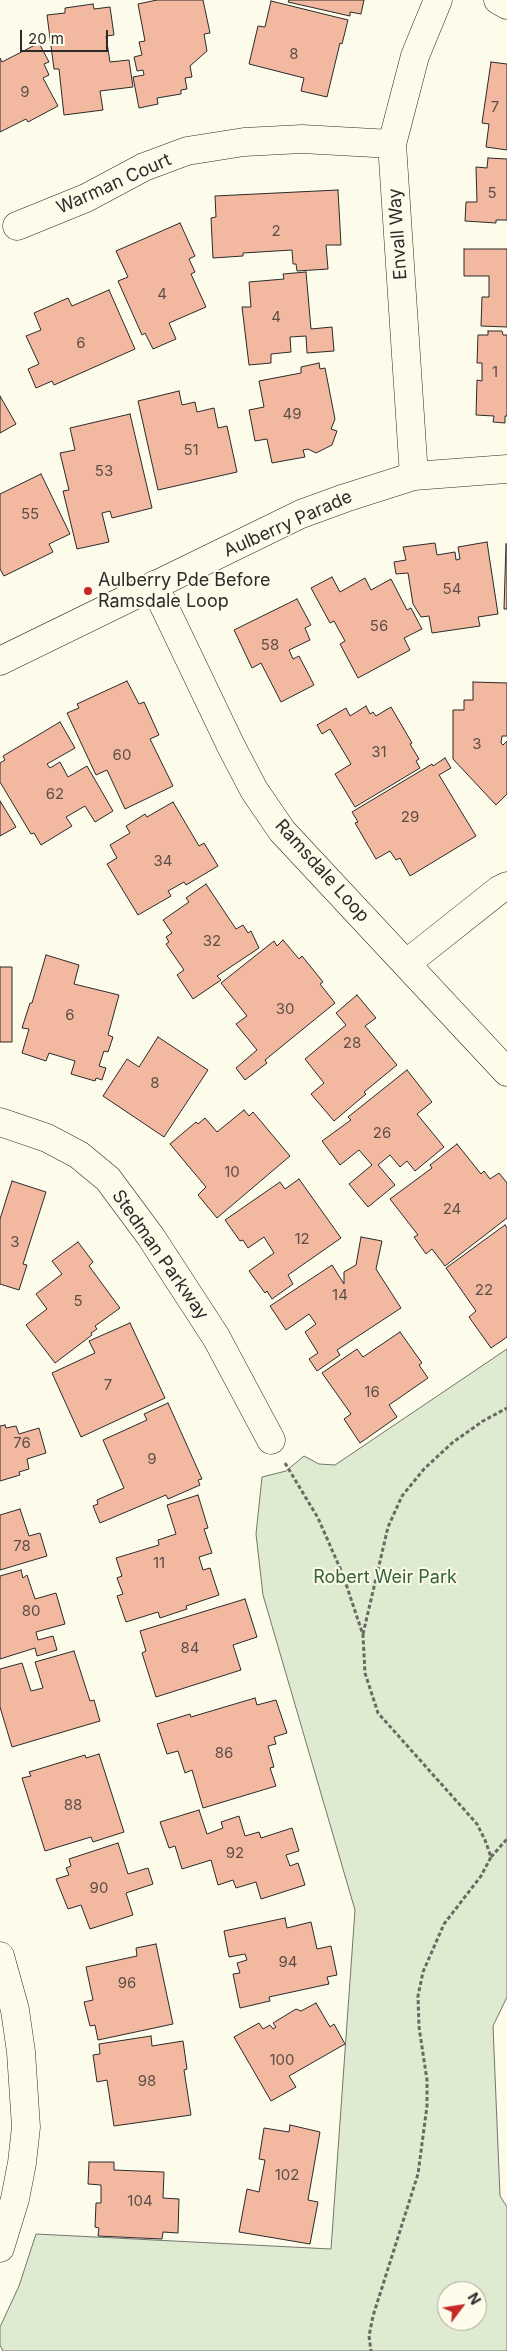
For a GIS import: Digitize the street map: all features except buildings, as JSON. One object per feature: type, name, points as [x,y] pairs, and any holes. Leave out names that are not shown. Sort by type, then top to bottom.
[{"type":"street","name":"Envall Way","points":[[414,476],[392,144],[415,56],[438,0]]},
{"type":"street","points":[[498,0],[507,5]]},
{"type":"street","name":"Warman Court","points":[[17,226],[86,198],[144,167],[187,152],[244,142],[302,139],[392,144]]},
{"type":"street","name":"Aulberry Parade","points":[[0,661],[301,514],[384,484],[414,476],[507,469]]},
{"type":"street","name":"Ramsdale Loop","points":[[154,585],[254,790],[282,831],[507,1072]]},
{"type":"street","points":[[407,963],[499,890],[507,886]]},
{"type":"street","name":"Stedman Parkway","points":[[0,1122],[48,1138],[71,1151],[108,1179],[151,1238],[216,1337],[271,1440]]},
{"type":"street","points":[[0,1956],[15,2010],[21,2052],[26,2127],[15,2199],[0,2248]]},
{"type":"path","points":[[362,1634],[388,1527],[402,1496],[424,1469],[452,1443],[483,1421],[507,1408]]},
{"type":"path","points":[[271,1440],[318,1518],[343,1575],[362,1634],[365,1673],[378,1713],[477,1824],[491,1857]]},
{"type":"path","points":[[371,2351],[369,2336],[373,2316],[418,2174],[427,2080],[418,1996],[423,1972],[444,1924],[481,1876],[491,1857],[507,1839]]},
{"type":"green space","name":"Robert Weir Park","points":[[507,1349],[507,1997],[493,2026],[500,2196],[507,2207],[507,2351],[3,2351],[0,2345],[0,2327],[19,2286],[36,2234],[331,2249],[355,1910],[263,1595],[256,1534],[262,1477],[286,1471],[304,1456],[319,1464],[335,1465]]},
{"type":"place","name":"Aulberry Pde Before Ramsdale Loop","points":[[88,591]]}]
